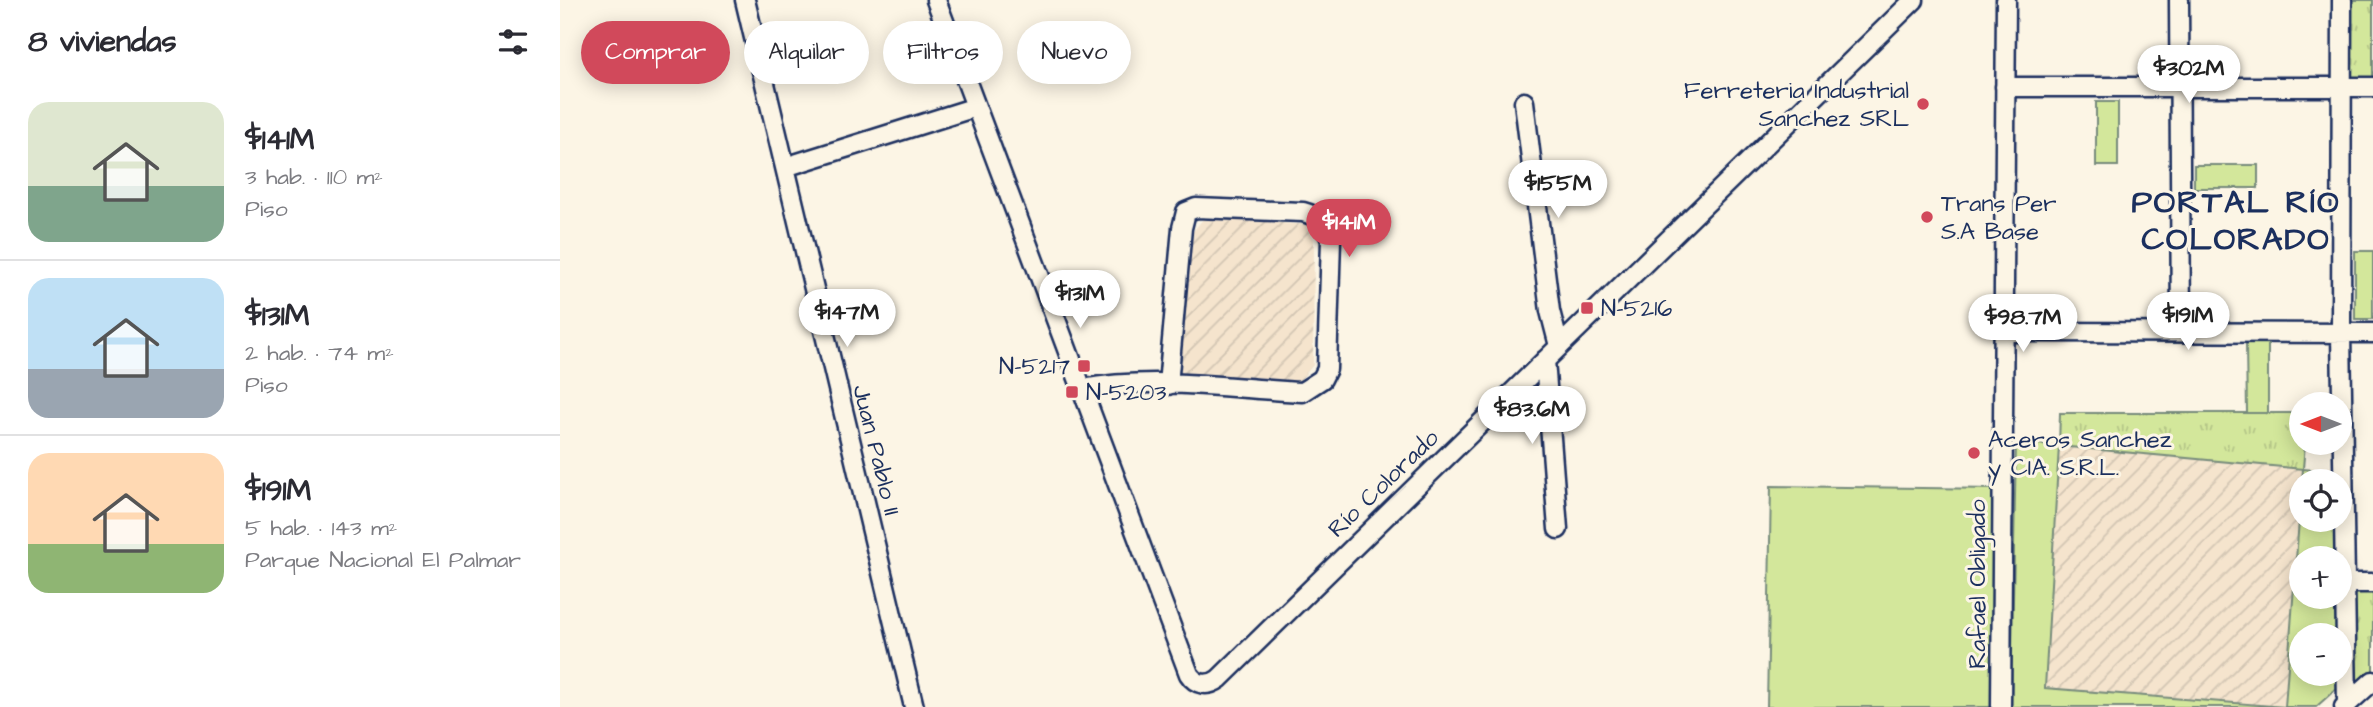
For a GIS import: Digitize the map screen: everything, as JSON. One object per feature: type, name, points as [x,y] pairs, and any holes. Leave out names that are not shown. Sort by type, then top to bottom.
[{"type":"street","name":"Juan Pablo II","points":[[746,0],[914,707]]},
{"type":"street","points":[[936,0],[1082,389],[1115,383],[1302,392],[1322,379],[1327,369],[1331,240],[1325,225],[1313,215],[1303,212],[1196,208],[1186,212],[1182,228],[1168,385]]},
{"type":"street","name":"Río Colorado","points":[[1082,389],[1189,674],[1201,684],[1219,679],[1914,0]]},
{"type":"street","name":"Rafael Obligado","points":[[2001,707],[2006,0]]},
{"type":"street","points":[[2179,0],[2181,332]]},
{"type":"street","points":[[2342,0],[2344,546]]},
{"type":"street","points":[[2005,87],[2373,87]]},
{"type":"street","points":[[1524,102],[1550,311],[1559,346]]},
{"type":"street","points":[[785,167],[976,107]]},
{"type":"street","points":[[2003,332],[2373,333]]},
{"type":"street","points":[[1545,360],[1558,529]]},
{"type":"street","points":[[2352,583],[2373,583]]},
{"type":"street","points":[[2344,609],[2346,706]]},
{"type":"street","points":[[2346,706],[2373,681]]},
{"type":"shaded area","points":[[1205,217],[1307,225],[1314,240],[1313,365],[1298,382],[1180,375],[1188,237]]},
{"type":"shaded area","points":[[2059,446],[2303,469],[2289,469],[2289,532],[2298,532],[2297,546],[2289,546],[2289,609],[2292,609],[2291,623],[2289,623],[2285,707],[2045,688]]},
{"type":"green space","points":[[2342,0],[2373,0],[2373,87],[2342,87]]},
{"type":"green space","points":[[2096,102],[2118,102],[2118,166],[2096,166]]},
{"type":"green space","points":[[2194,165],[2258,165],[2258,188],[2194,188]]},
{"type":"green space","points":[[2355,251],[2373,251],[2373,319],[2355,319]]},
{"type":"green space","points":[[2246,343],[2268,343],[2268,413],[2247,413]]},
{"type":"green space","points":[[2060,413],[2289,413],[2289,455],[2304,455],[2303,469],[2059,446]]},
{"type":"green space","points":[[2016,442],[2059,446],[2045,688],[2285,707],[2011,707]]},
{"type":"green space","points":[[1771,486],[1996,489],[1993,707],[1767,707]]},
{"type":"green space","points":[[2298,532],[2336,532],[2336,546],[2297,546]]},
{"type":"green space","points":[[2352,586],[2373,587],[2373,672],[2352,691],[2352,623],[2349,623]]},
{"type":"green space","points":[[2292,609],[2336,609],[2337,623],[2291,623]]},
{"type":"green space","points":[[2289,654],[2289,686],[2337,686],[2316,707],[2285,707]]},
{"type":"place","name":"Ferreteria Industrial Sanchez SRL","points":[[1923,104]]},
{"type":"place","name":"Trans Per S.A Base","points":[[1927,217]]},
{"type":"place","name":"N-5216","points":[[1587,308]]},
{"type":"place","name":"N-5217","points":[[1084,366]]},
{"type":"place","name":"N-5203","points":[[1072,392]]},
{"type":"place","name":"Aceros Sanchez y CIA. S.R.L.","points":[[1974,453]]},
{"type":"district","name":"PORTAL RÍO COLORADO","points":[[2236,220]]}]
